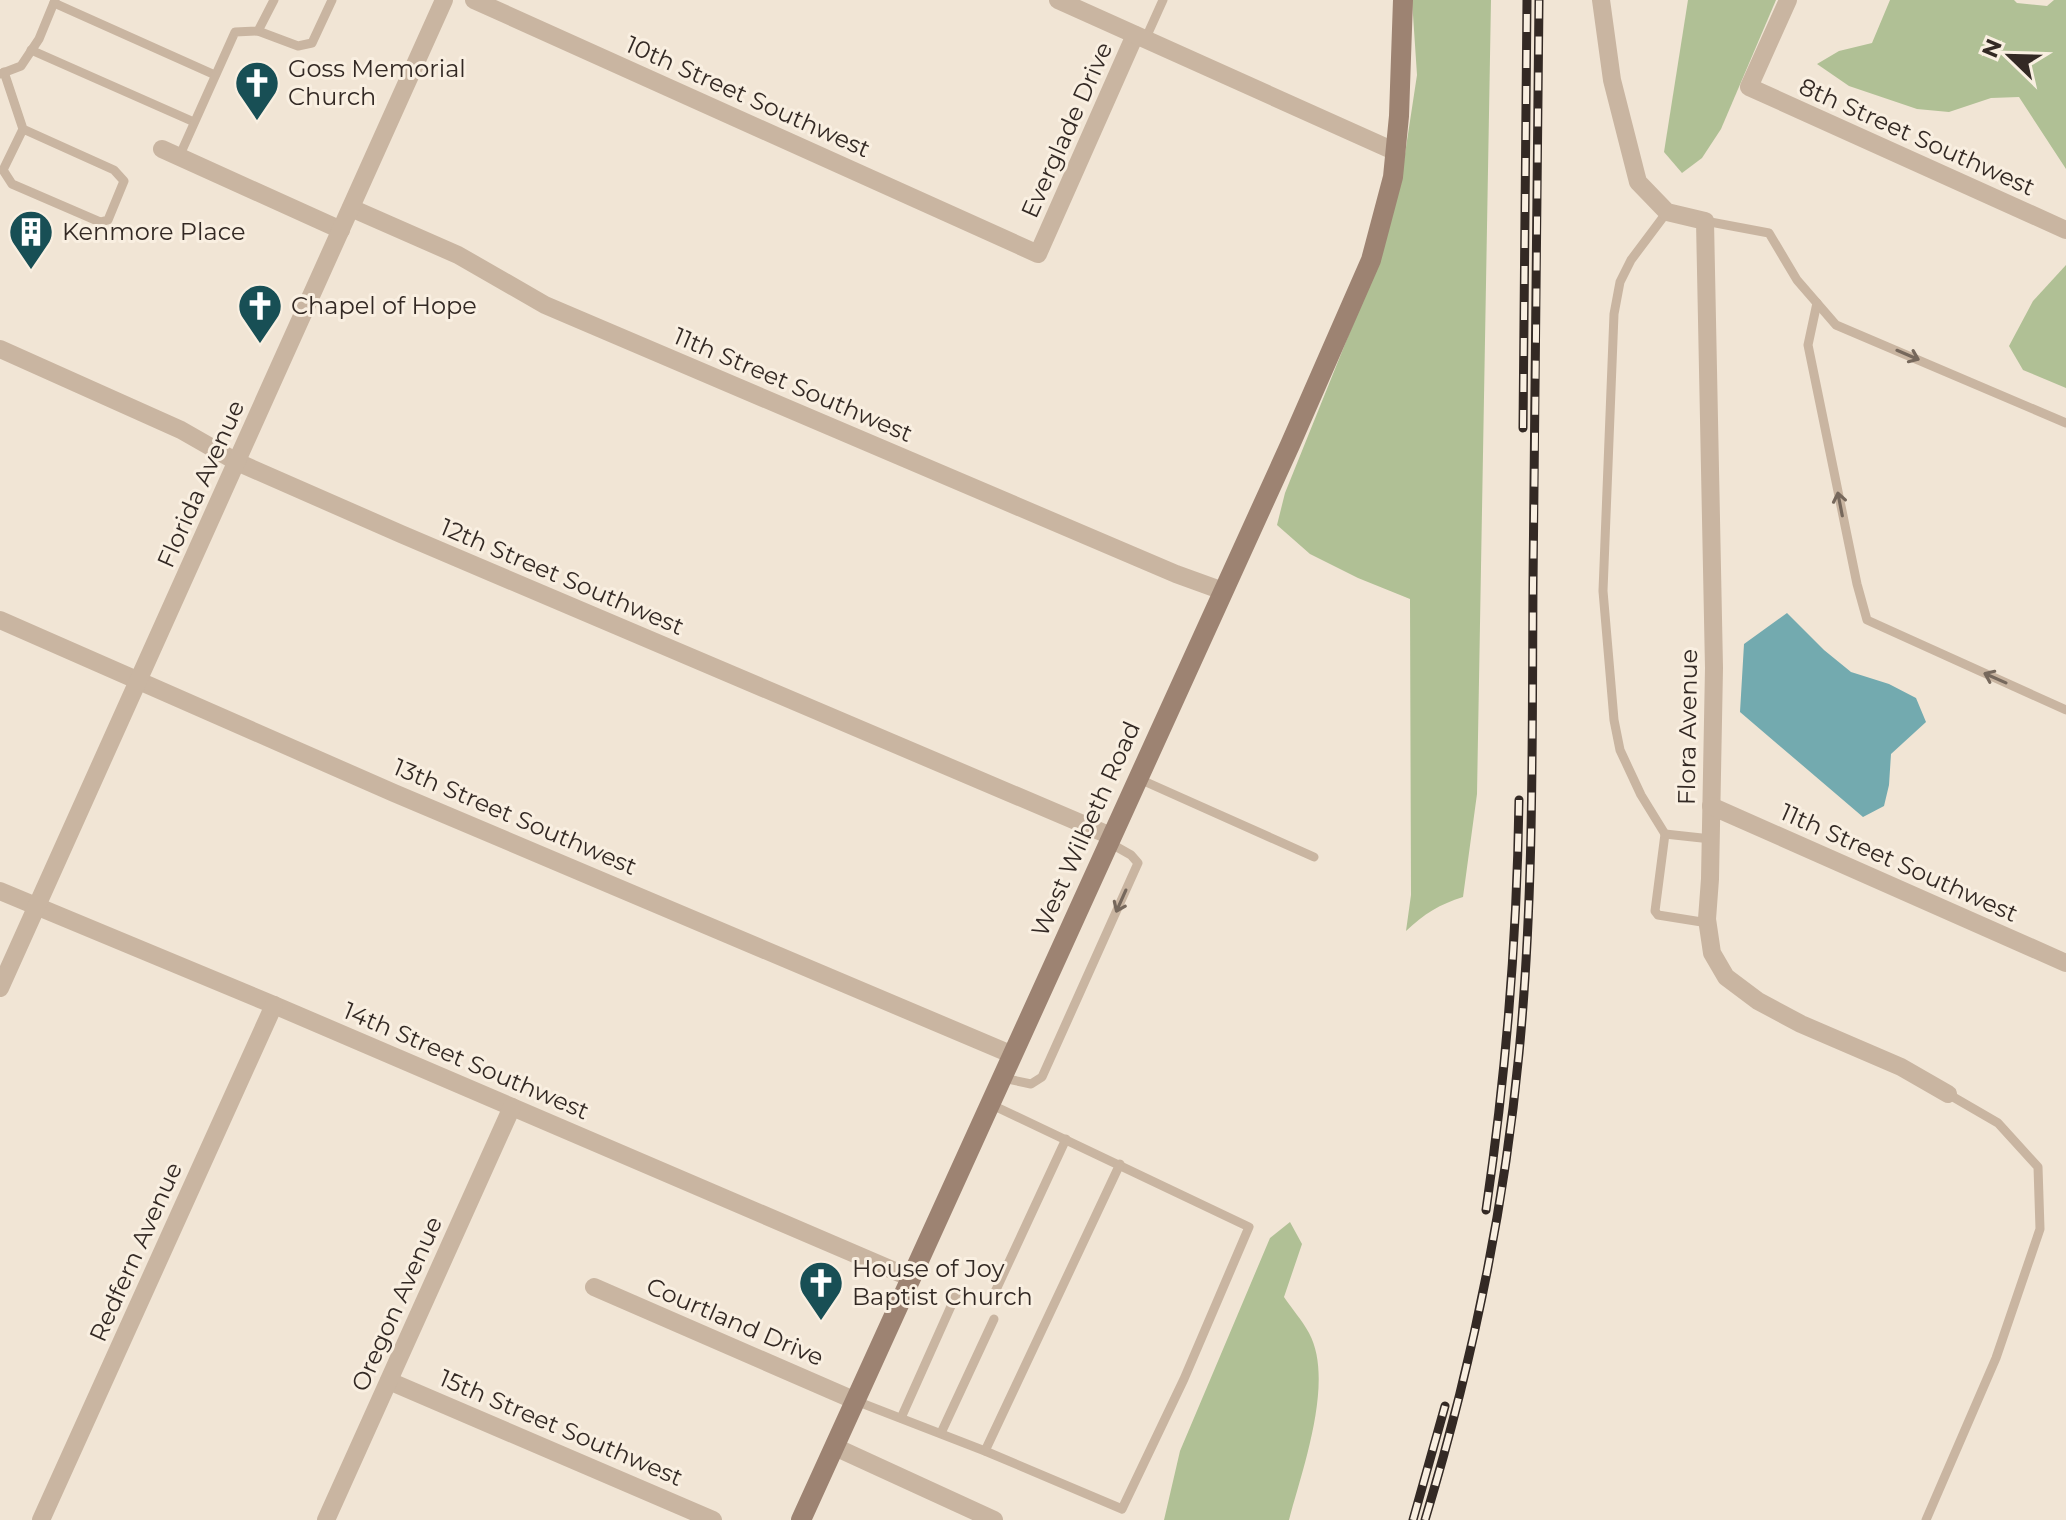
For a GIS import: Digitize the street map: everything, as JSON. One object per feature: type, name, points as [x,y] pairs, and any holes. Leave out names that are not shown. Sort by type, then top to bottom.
[{"type":"main road","name":"West Wilbeth Road","points":[[801,1520],[1371,260],[1390,190],[1399,116],[1403,0]]},
{"type":"street","name":"10th Street Southwest","points":[[474,0],[1004,238]]},
{"type":"street","points":[[1058,0],[1394,151]]},
{"type":"street","points":[[1601,0],[1612,80],[1638,182],[1667,212],[1705,221]]},
{"type":"street","name":"8th Street Southwest","points":[[1788,0],[1749,87],[2066,230]]},
{"type":"street","name":"Florida Avenue","points":[[0,988],[441,1]]},
{"type":"street","name":"Everglade Drive","points":[[1004,238],[1038,254],[1140,38]]},
{"type":"street","points":[[171,153],[341,230]]},
{"type":"street","name":"11th Street Southwest","points":[[351,208],[458,255],[545,305],[1148,562],[1223,591]]},
{"type":"street","name":"Flora Avenue","points":[[1705,221],[1714,668],[1708,923],[1712,953],[1737,987],[1776,1012],[1867,1050],[1948,1094]]},
{"type":"street","name":"12th Street Southwest","points":[[0,349],[181,430],[237,462],[1110,839]]},
{"type":"street","name":"13th Street Southwest","points":[[0,620],[138,682],[1013,1055]]},
{"type":"street","name":"11th Street Southwest","points":[[1711,806],[2066,963]]},
{"type":"street","name":"14th Street Southwest","points":[[0,891],[911,1278]]},
{"type":"street","name":"Redfern Avenue","points":[[41,1520],[274,1005]]},
{"type":"street","name":"Oregon Avenue","points":[[326,1520],[512,1107]]},
{"type":"street","name":"Courtland Drive","points":[[594,1287],[856,1401]]},
{"type":"street","name":"15th Street Southwest","points":[[389,1381],[713,1520]]},
{"type":"street","points":[[835,1447],[994,1520]]},
{"type":"lane","points":[[258,31],[274,0]]},
{"type":"lane","points":[[171,153],[194,122],[235,32],[258,31],[298,46],[312,43],[332,0]]},
{"type":"lane","points":[[1140,38],[1163,0]]},
{"type":"lane","points":[[23,129],[3,170],[12,184],[100,222],[108,220],[124,181],[114,170],[23,129],[2,73],[21,66],[39,39],[54,2],[215,75]]},
{"type":"lane","points":[[31,50],[194,122]]},
{"type":"lane","points":[[1667,212],[1625,271],[1614,314],[1603,591],[1614,720],[1620,750],[1641,795],[1665,834],[1655,911],[1658,915],[1708,923]]},
{"type":"lane","points":[[1705,221],[1769,233],[1797,280],[1836,325],[2066,423]]},
{"type":"lane","points":[[1817,303],[1808,345],[1867,620],[2066,710]]},
{"type":"lane","points":[[1137,778],[1314,857]]},
{"type":"lane","points":[[1665,834],[1711,839]]},
{"type":"lane","points":[[1003,1078],[1031,1084],[1042,1077],[1061,1035],[1138,863],[1110,839]]},
{"type":"lane","points":[[1926,1520],[1996,1358],[2040,1229],[2038,1167],[1998,1123],[1948,1094]]},
{"type":"lane","points":[[856,1401],[1122,1509],[1184,1379],[1249,1227],[990,1104]]},
{"type":"lane","points":[[995,1292],[1066,1139]]},
{"type":"lane","points":[[985,1451],[1120,1164]]},
{"type":"lane","points":[[901,1418],[956,1295]]},
{"type":"lane","points":[[941,1433],[994,1319]]},
{"type":"green space","points":[[1412,0],[1491,0],[1477,794],[1463,897],[1433,910],[1406,931],[1411,895],[1410,599],[1310,554],[1277,525],[1285,493],[1364,297],[1403,167],[1417,75]]},
{"type":"green space","points":[[1688,0],[1776,0],[1721,129],[1702,158],[1682,173],[1664,152]]},
{"type":"green space","points":[[1890,0],[2014,0],[2017,3],[2047,6],[2054,0],[2066,0],[2066,169],[2019,97],[1991,98],[1949,112],[1917,109],[1849,86],[1817,64],[1839,51],[1872,43]]},
{"type":"green space","points":[[2066,265],[2066,388],[2023,370],[2009,346],[2033,301]]},
{"type":"green space","points":[[1290,1222],[1302,1244],[1284,1297],[1309,1333],[1319,1375],[1314,1426],[1289,1520],[1164,1520],[1180,1451],[1270,1238]]},
{"type":"water","points":[[1787,613],[1851,672],[1889,684],[1916,698],[1926,722],[1891,754],[1884,806],[1863,817],[1740,712],[1744,644]]},
{"type":"railway","points":[[1523,428],[1527,0]]},
{"type":"railway","points":[[1425,1520],[1457,1405],[1484,1289],[1513,1112],[1524,995],[1531,819],[1539,0]]},
{"type":"railway","points":[[1486,1210],[1509,1006],[1519,800]]},
{"type":"railway","points":[[1413,1520],[1445,1406]]},
{"type":"place","name":"Goss Memorial Church","points":[[257,122]]},
{"type":"place","name":"Kenmore Place","points":[[31,271]]},
{"type":"place","name":"Chapel of Hope","points":[[260,345]]},
{"type":"place","name":"House of Joy Baptist Church","points":[[821,1322]]}]
